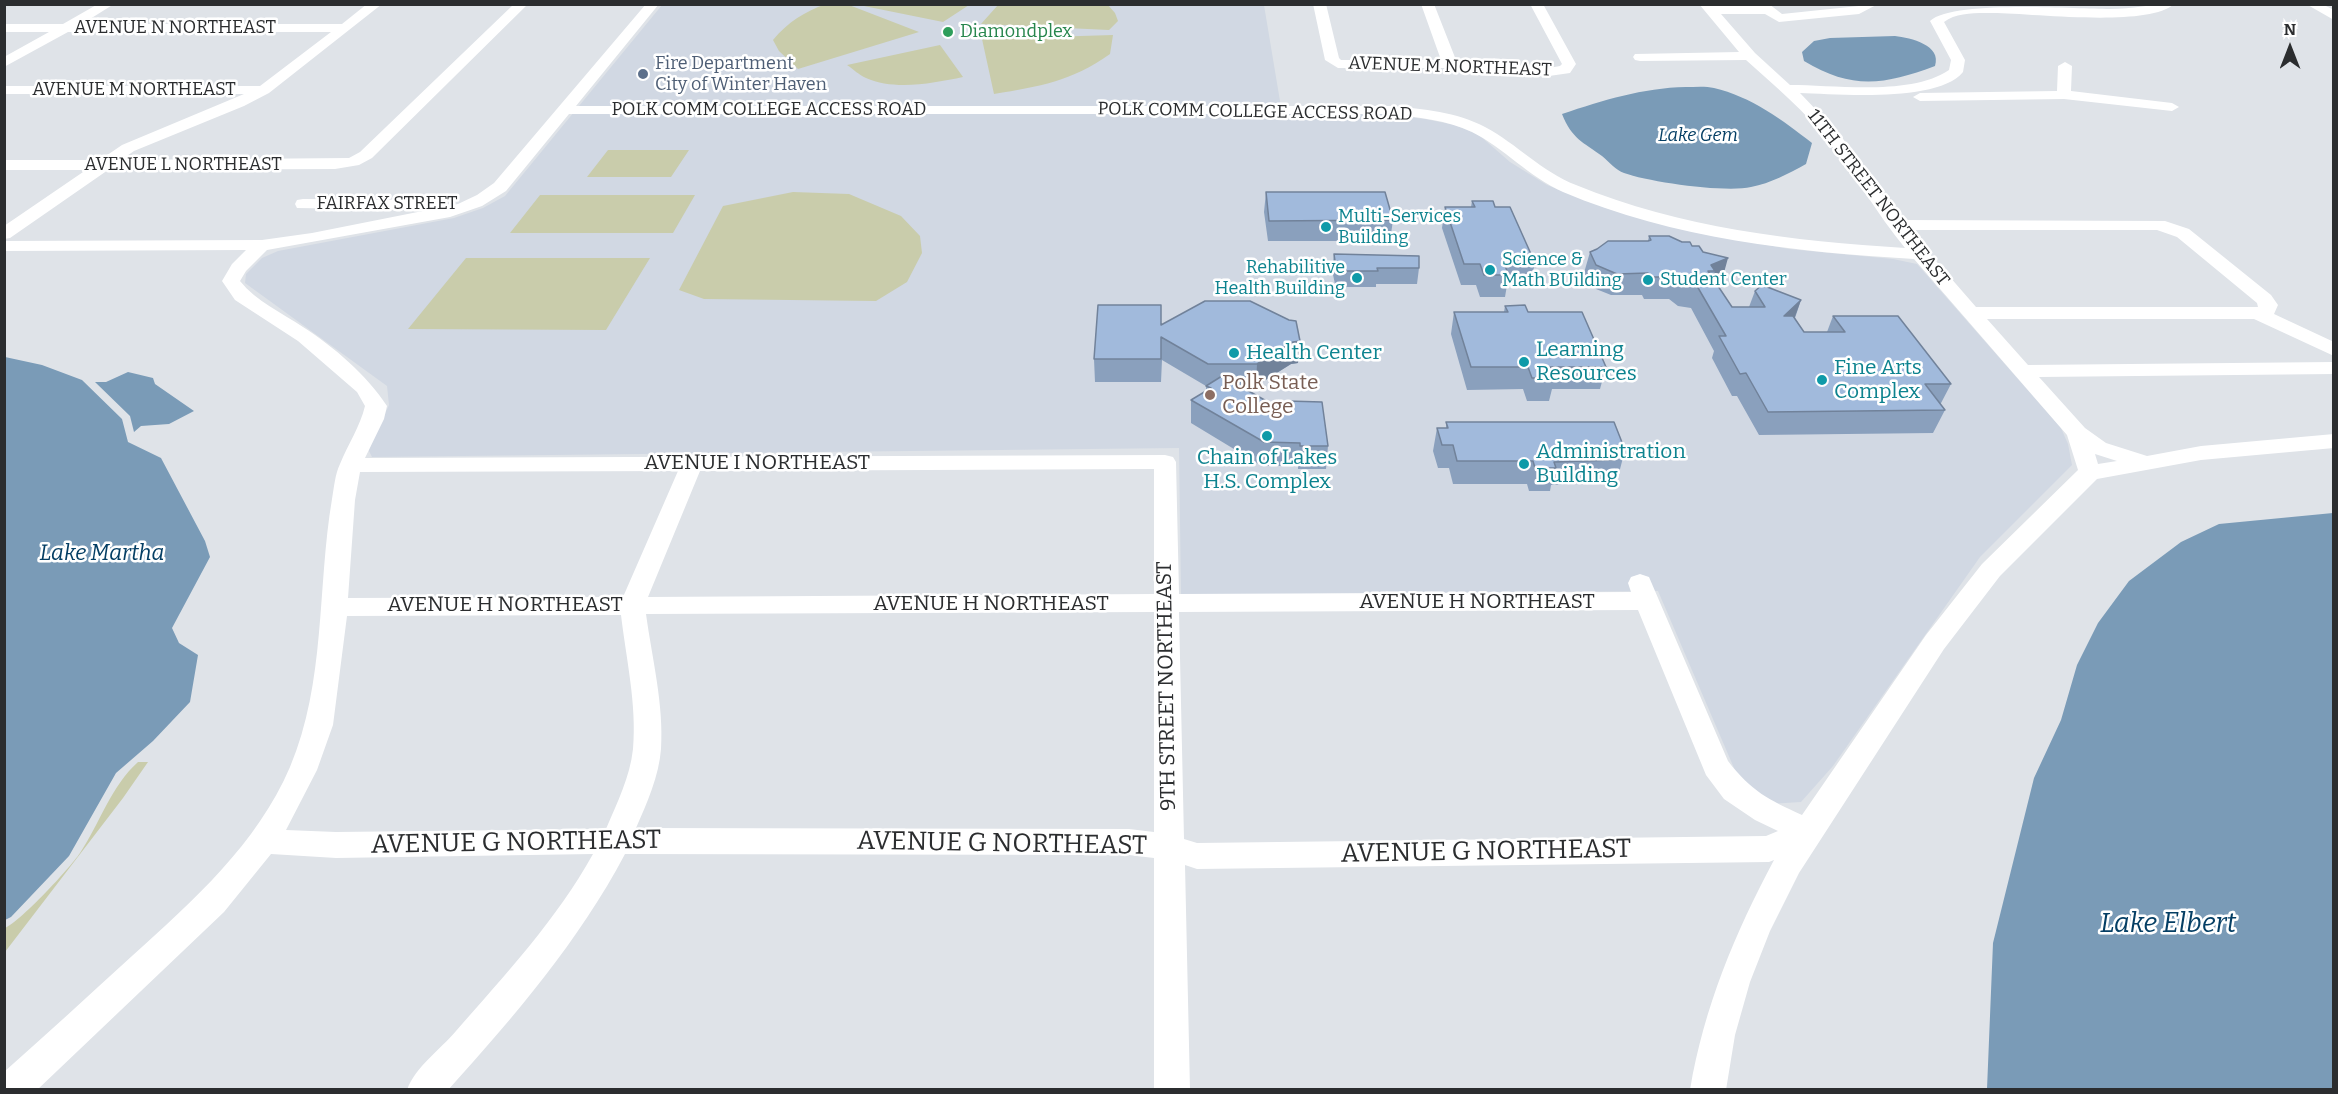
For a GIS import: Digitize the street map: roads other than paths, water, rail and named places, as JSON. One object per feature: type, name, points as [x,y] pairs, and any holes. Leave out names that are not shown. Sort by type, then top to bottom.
[{"type":"street","points":[[4,63],[108,4]]},
{"type":"street","points":[[4,234],[135,144],[231,106],[264,90],[376,4]]},
{"type":"street","name":"AVENUE L NORTHEAST","points":[[4,165],[335,164],[361,159],[522,4]]},
{"type":"street","points":[[4,246],[262,245],[450,212],[471,205],[488,197],[500,186],[653,4]]},
{"type":"street","name":"AVENUE M NORTHEAST","points":[[1319,4],[1332,60],[1335,62],[1450,64],[1549,72],[1565,70],[1569,64],[1536,4]]},
{"type":"street","points":[[1427,4],[1450,64]]},
{"type":"street","points":[[1708,7],[1763,7],[1779,18],[1859,10],[1872,4]]},
{"type":"street","points":[[1787,89],[1898,89],[1939,83],[1952,76],[1958,66],[1955,52],[1939,26],[1939,16],[1948,9],[1986,4],[2109,13],[2146,11],[2168,4]]},
{"type":"street","points":[[2312,4],[2334,16]]},
{"type":"street","name":"11TH STREET NORTHEAST","points":[[1708,7],[1750,56],[1800,101],[1835,139],[1919,254],[2077,433],[2081,481]]},
{"type":"street","name":"AVENUE N NORTHEAST","points":[[4,28],[346,28]]},
{"type":"street","points":[[1640,57],[1750,56]]},
{"type":"street","points":[[2064,95],[2065,66]]},
{"type":"street","name":"AVENUE M NORTHEAST","points":[[4,90],[264,90]]},
{"type":"street","points":[[1800,101],[1939,96],[2064,95],[2172,107]]},
{"type":"street","name":"POLK COMM COLLEGE ACCESS ROAD","points":[[568,104],[591,110],[1392,110],[1459,122],[1487,134],[1535,170],[1566,187],[1607,203],[1667,220],[1789,244],[1847,251],[1919,254]]},
{"type":"street","name":"FAIRFAX STREET","points":[[303,204],[471,205]]},
{"type":"street","points":[[1896,225],[2159,225],[2183,233],[2264,299],[2268,305],[2267,310],[2258,313],[1971,313]]},
{"type":"street","points":[[11,1089],[213,902],[264,841],[303,770],[319,725],[335,607],[343,500],[350,465],[375,414],[376,406],[372,397],[354,378],[305,338],[242,296],[231,281],[238,268],[262,245]]},
{"type":"street","points":[[2258,313],[2334,350]]},
{"type":"street","points":[[2021,371],[2334,368]]},
{"type":"street","points":[[2077,433],[2098,448],[2146,462]]},
{"type":"street","points":[[1708,1089],[1712,1060],[1733,979],[1758,920],[1807,831],[1935,642],[1991,570],[2081,481],[2146,462],[2178,456],[2334,441]]},
{"type":"street","name":"AVENUE I NORTHEAST","points":[[350,465],[1165,462]]},
{"type":"street","name":"9TH STREET NORTHEAST","points":[[1165,462],[1172,1089]]},
{"type":"street","points":[[424,1089],[467,1044],[545,951],[590,889],[616,841],[638,789],[647,750],[647,719],[632,605],[692,463]]},
{"type":"street","name":"AVENUE H NORTHEAST","points":[[335,607],[1167,604],[1643,592],[1716,767],[1734,791],[1765,811],[1807,831]]},
{"type":"street","name":"AVENUE G NORTHEAST","points":[[264,841],[336,845],[616,841],[1129,842],[1169,847],[1197,856],[1769,849],[1807,831]]},
{"type":"water","points":[[1895,36],[1917,41],[1930,48],[1936,59],[1935,66],[1900,77],[1868,82],[1838,77],[1804,61],[1802,52],[1814,41],[1830,38]]},
{"type":"water","name":"Lake Gem","points":[[1704,87],[1727,92],[1753,103],[1812,143],[1806,164],[1772,181],[1751,187],[1706,188],[1651,180],[1624,173],[1615,168],[1574,135],[1562,114],[1639,92]]},
{"type":"water","name":"Lake Martha","points":[[5,357],[42,365],[82,380],[122,419],[128,442],[161,458],[205,541],[210,557],[172,628],[179,643],[198,655],[190,702],[153,741],[116,773],[69,856],[11,917],[5,920]]},
{"type":"water","points":[[128,372],[153,378],[155,384],[194,411],[169,424],[141,426],[134,432],[130,416],[95,382],[106,382]]},
{"type":"water","name":"Lake Elbert","points":[[2333,513],[2333,1089],[1987,1089],[1993,943],[2034,778],[2061,720],[2077,665],[2098,623],[2129,581],[2181,542],[2219,524]]},
{"type":"place","name":"Diamondplex","points":[[948,32]]},
{"type":"place","name":"Fire Department City of Winter Haven","points":[[643,74]]},
{"type":"place","name":"Multi-Services Building","points":[[1326,227]]},
{"type":"place","name":"Science & Math BUilding","points":[[1490,270]]},
{"type":"place","name":"Rehabilitive Health Building","points":[[1357,278]]},
{"type":"place","name":"Student Center","points":[[1648,280]]},
{"type":"place","name":"Health Center","points":[[1234,353]]},
{"type":"place","name":"Learning Resources","points":[[1524,362]]},
{"type":"place","name":"Fine Arts Complex","points":[[1822,380]]},
{"type":"place","name":"Polk State College","points":[[1210,395]]},
{"type":"place","name":"Chain of Lakes H.S. Complex","points":[[1267,436]]},
{"type":"place","name":"Administration Building","points":[[1524,464]]}]
